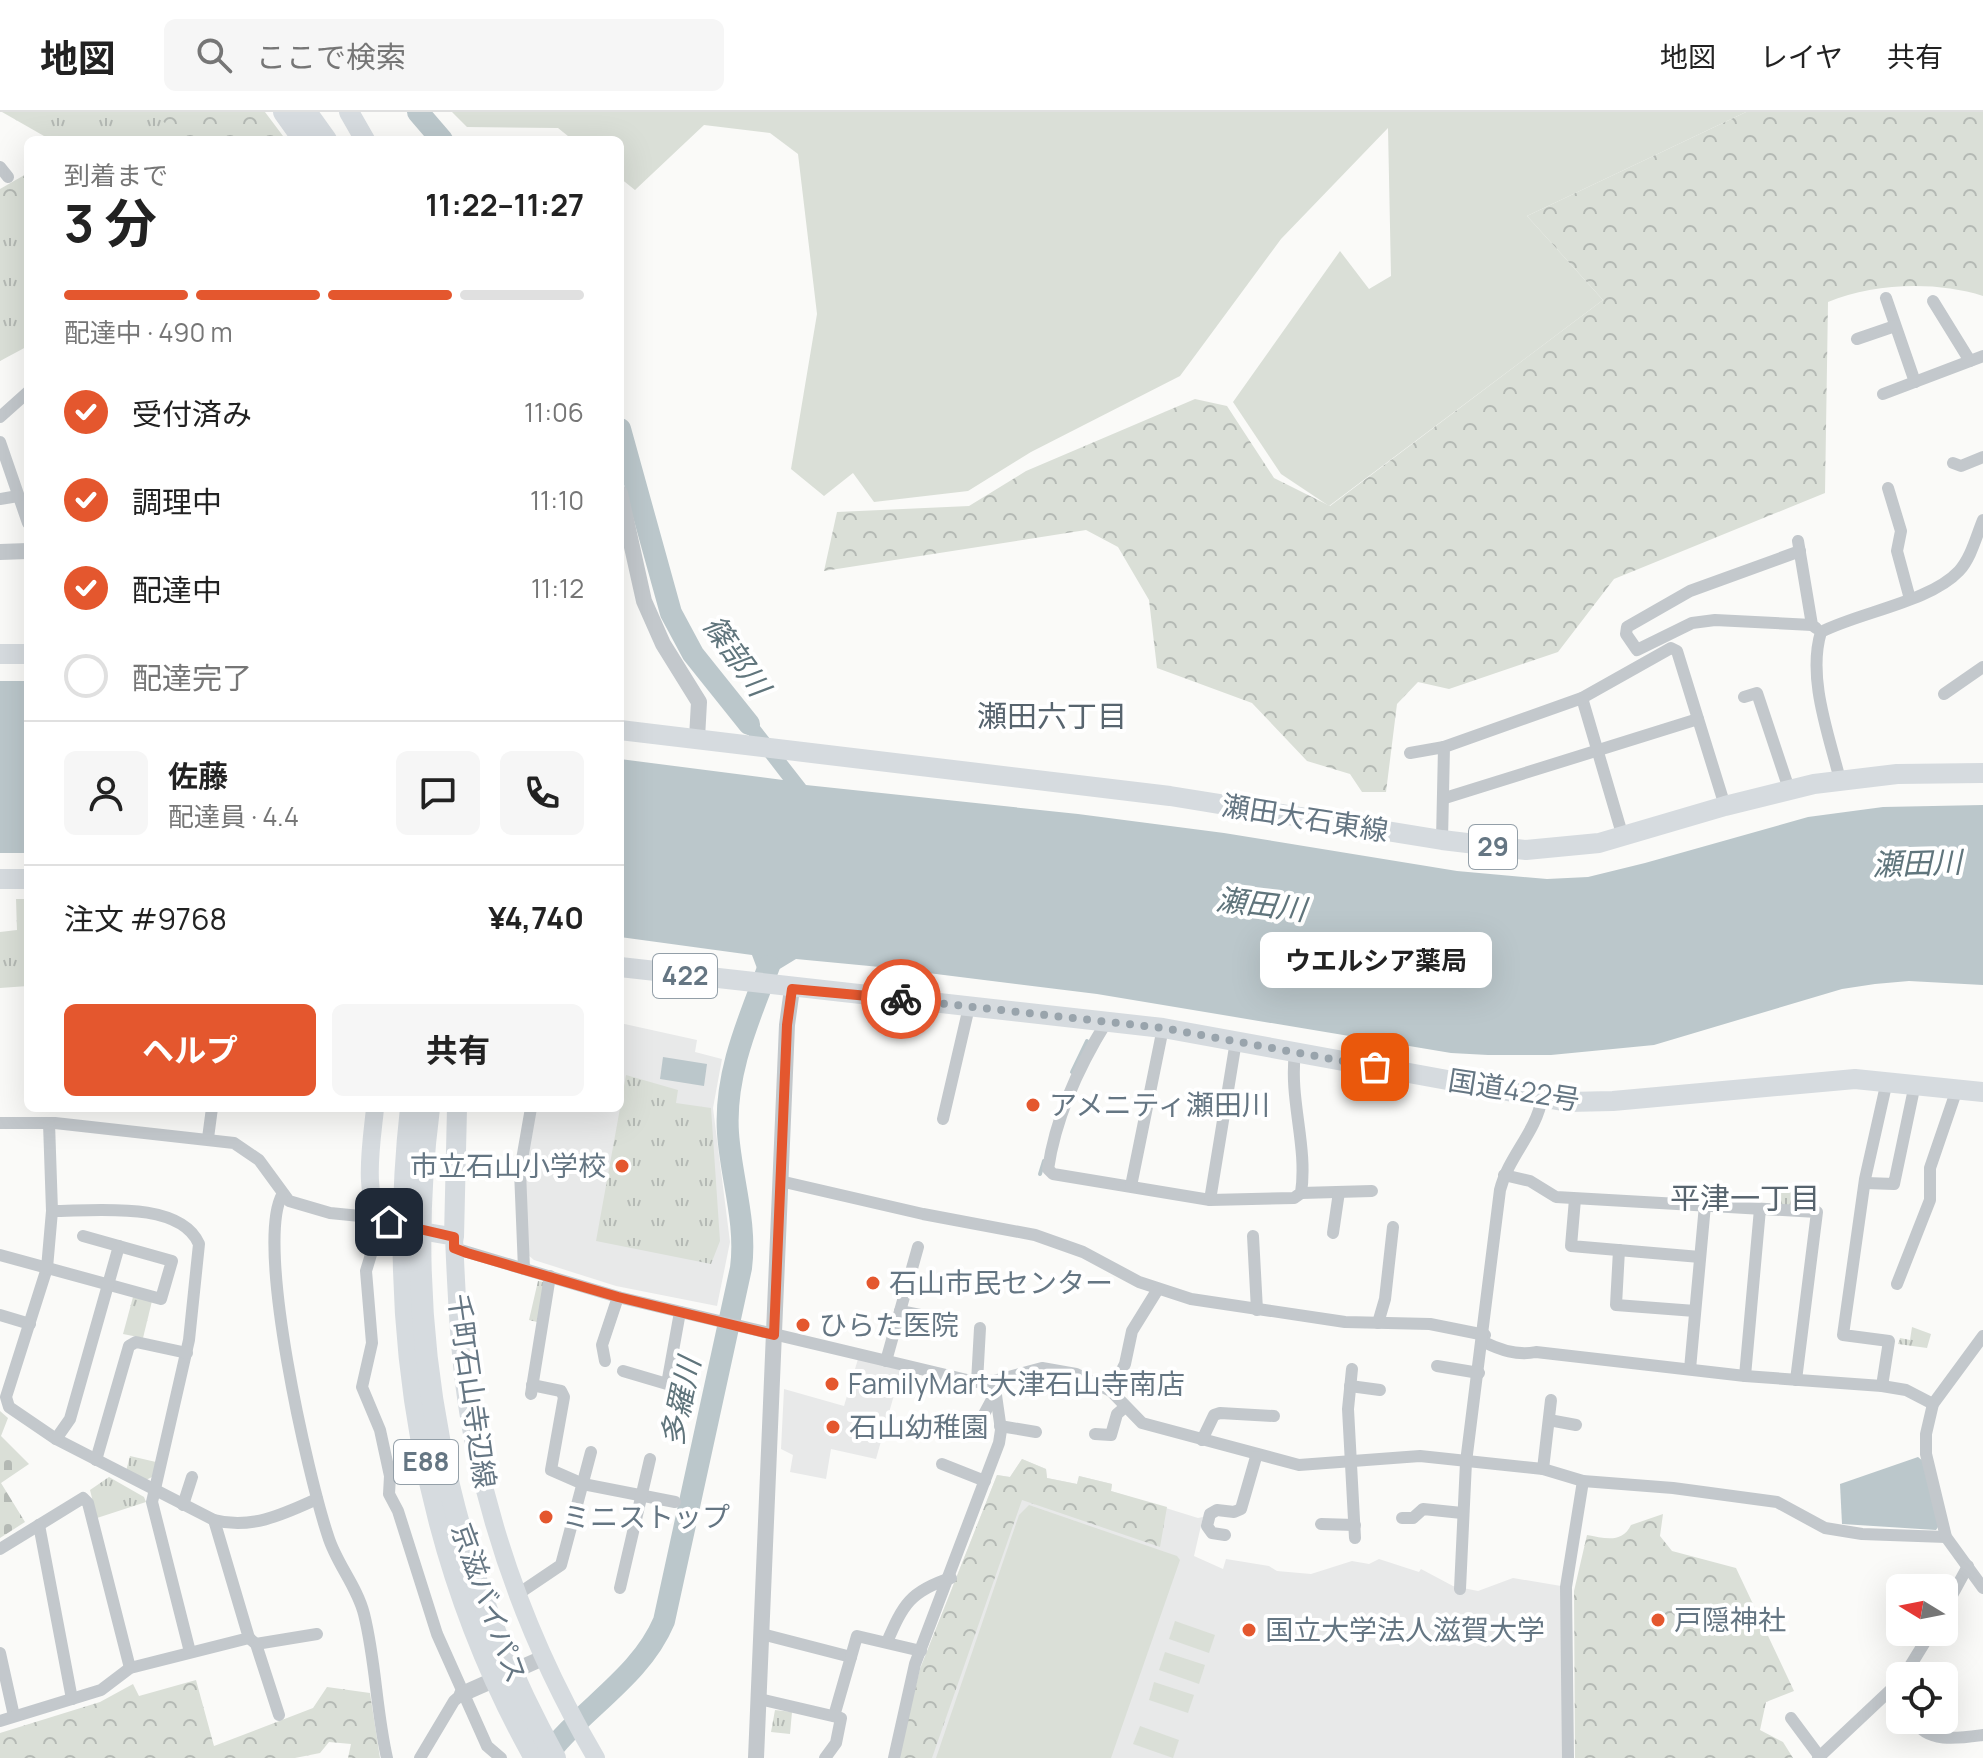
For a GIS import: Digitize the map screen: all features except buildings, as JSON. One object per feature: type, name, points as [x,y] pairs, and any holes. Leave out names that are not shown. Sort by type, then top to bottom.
[{"type":"highway","points":[[284,112],[301,136]]},
{"type":"highway","points":[[306,112],[323,136]]},
{"type":"highway","name":"京滋バイパス","points":[[411,1112],[411,1246],[444,1465],[500,1666],[535,1758]]},
{"type":"highway","name":"京滋バイパス","points":[[411,1246],[428,1112]]},
{"type":"highway","name":"京滋バイパス","points":[[500,1666],[555,1758]]},
{"type":"main road","points":[[349,112],[363,136]]},
{"type":"main road","points":[[0,654],[24,654]]},
{"type":"main road","name":"瀬田大石東線","points":[[624,730],[1170,796],[1442,840],[1550,850],[1623,837],[1789,789],[1840,780],[1920,773],[1983,773]]},
{"type":"main road","points":[[0,879],[24,879]]},
{"type":"main road","name":"国道422号","points":[[624,968],[783,988],[1163,1028],[1542,1098],[1613,1101],[1827,1080],[1887,1081],[1983,1092]]},
{"type":"main road","points":[[375,1112],[370,1186],[379,1214],[454,1242],[457,1112]]},
{"type":"main road","name":"千町石山寺辺線","points":[[454,1242],[474,1445],[488,1505],[543,1658],[596,1758]]},
{"type":"street","points":[[1886,298],[1915,382]]},
{"type":"street","points":[[1933,301],[1970,361]]},
{"type":"street","points":[[1857,339],[1895,326]]},
{"type":"street","points":[[1883,394],[1983,356]]},
{"type":"street","points":[[0,417],[24,396]]},
{"type":"street","points":[[0,442],[24,512]]},
{"type":"street","points":[[1953,463],[1961,466],[1983,457]]},
{"type":"street","points":[[1888,488],[1901,531],[1896,546],[1910,599]]},
{"type":"street","points":[[0,499],[18,496]]},
{"type":"street","points":[[624,511],[644,601],[663,644],[699,702],[697,738]]},
{"type":"street","points":[[1840,780],[1822,707],[1817,629],[1799,546],[1690,591],[1627,627],[1626,634],[1637,650],[1692,623],[1715,620],[1817,629],[1910,599],[1961,569],[1983,520]]},
{"type":"street","points":[[0,552],[24,551]]},
{"type":"street","points":[[1410,753],[1444,747],[1582,698],[1671,648],[1677,651],[1725,806]]},
{"type":"street","points":[[1944,694],[1983,667]]},
{"type":"street","points":[[1744,697],[1757,693],[1789,789]]},
{"type":"street","points":[[1582,698],[1623,837]]},
{"type":"street","points":[[1445,798],[1698,719]]},
{"type":"street","points":[[1442,840],[1444,747]]},
{"type":"street","points":[[756,1758],[780,1181],[783,988]]},
{"type":"street","points":[[943,1119],[969,1007]]},
{"type":"street","points":[[1107,1021],[1077,1073],[1048,1169],[1053,1174],[1210,1200],[1294,1198],[1301,1193],[1372,1191]]},
{"type":"street","points":[[1131,1186],[1163,1028]]},
{"type":"street","points":[[1210,1200],[1236,1041]]},
{"type":"street","points":[[1295,1053],[1294,1085],[1303,1155],[1301,1193]]},
{"type":"street","points":[[1882,1386],[1889,1341],[1843,1335],[1866,1183],[1887,1081]]},
{"type":"street","points":[[1866,1183],[1894,1184],[1915,1084]]},
{"type":"street","points":[[1897,1284],[1930,1200],[1930,1168],[1957,1089]]},
{"type":"street","points":[[1460,1589],[1466,1462],[1504,1175],[1514,1153],[1538,1118],[1542,1098]]},
{"type":"street","points":[[208,1138],[211,1112]]},
{"type":"street","points":[[524,1269],[520,1171],[530,1112]]},
{"type":"street","points":[[0,1123],[49,1123],[234,1143],[253,1155],[289,1201],[330,1213],[379,1214],[366,1271],[372,1343],[362,1387],[380,1430],[390,1476],[389,1494],[398,1511],[437,1634],[487,1746],[501,1758]]},
{"type":"street","points":[[49,1123],[52,1211],[47,1268],[30,1324],[6,1379],[9,1407],[56,1439],[214,1520],[230,1524],[260,1522],[317,1499]]},
{"type":"street","points":[[1504,1175],[1538,1184],[1556,1197],[1817,1212],[1796,1380]]},
{"type":"street","points":[[780,1181],[923,1214],[1035,1235],[1083,1252],[1158,1289],[1191,1299],[1257,1310],[1378,1323],[1430,1324],[1484,1339],[1500,1350],[1526,1354],[1536,1352],[1745,1376],[1882,1386],[1906,1390],[1933,1404]]},
{"type":"street","points":[[1333,1233],[1339,1192]]},
{"type":"street","points":[[282,1195],[274,1214],[273,1261],[298,1416],[329,1540],[364,1610],[378,1675],[376,1691],[387,1758]]},
{"type":"street","points":[[1575,1199],[1571,1246],[1700,1257]]},
{"type":"street","points":[[1690,1369],[1705,1205]]},
{"type":"street","points":[[1745,1376],[1760,1209]]},
{"type":"street","points":[[52,1211],[163,1215],[184,1223],[194,1232],[199,1244],[187,1353],[152,1502],[190,1652]]},
{"type":"street","points":[[1378,1323],[1385,1299],[1393,1227]]},
{"type":"street","points":[[0,1255],[161,1299],[172,1261],[83,1236]]},
{"type":"street","points":[[1253,1236],[1257,1310]]},
{"type":"street","points":[[454,1242],[524,1269],[618,1297],[995,1386],[1051,1368],[1076,1374],[1111,1391],[1124,1408],[1142,1423],[1256,1457],[1299,1465],[1420,1456],[1543,1469],[1583,1481],[1673,1488],[1777,1502],[1825,1528],[1862,1534],[1946,1537]]},
{"type":"street","points":[[56,1439],[70,1419],[119,1246]]},
{"type":"street","points":[[886,1361],[918,1247]]},
{"type":"street","points":[[1619,1250],[1616,1305],[1695,1311]]},
{"type":"street","points":[[1836,1274],[1852,1274]]},
{"type":"street","points":[[550,1276],[531,1390],[561,1391],[564,1397],[551,1470],[583,1484],[675,1502]]},
{"type":"street","points":[[1111,1391],[1125,1364],[1132,1331],[1158,1289]]},
{"type":"street","points":[[605,1361],[602,1345],[618,1297]]},
{"type":"street","points":[[900,1311],[935,1318]]},
{"type":"street","points":[[623,1371],[667,1384],[680,1312]]},
{"type":"street","points":[[0,1315],[30,1324]]},
{"type":"street","points":[[977,1382],[980,1328]]},
{"type":"street","points":[[1982,1340],[1933,1404],[1926,1454],[1946,1537],[1983,1588]]},
{"type":"street","points":[[96,1460],[129,1346],[136,1342],[187,1353]]},
{"type":"street","points":[[1437,1366],[1479,1373]]},
{"type":"street","points":[[1321,1524],[1355,1532],[1348,1409],[1352,1369]]},
{"type":"street","points":[[983,1416],[995,1386]]},
{"type":"street","points":[[894,1758],[921,1651],[951,1578],[999,1443],[995,1386]]},
{"type":"street","points":[[1350,1386],[1380,1390]]},
{"type":"street","points":[[1543,1469],[1551,1400]]},
{"type":"street","points":[[1095,1434],[1111,1435],[1117,1414],[1124,1408]]},
{"type":"street","points":[[1202,1440],[1214,1415],[1274,1416]]},
{"type":"street","points":[[1549,1420],[1576,1425]]},
{"type":"street","points":[[1000,1426],[1036,1432]]},
{"type":"street","points":[[518,1594],[561,1565],[591,1452]]},
{"type":"street","points":[[1225,1535],[1212,1533],[1207,1526],[1210,1514],[1217,1510],[1234,1512],[1241,1509],[1256,1457]]},
{"type":"street","points":[[620,1588],[650,1459]]},
{"type":"street","points":[[942,1464],[985,1481]]},
{"type":"street","points":[[183,1505],[192,1477]]},
{"type":"street","points":[[1568,1758],[1566,1587],[1583,1481]]},
{"type":"street","points":[[0,1549],[83,1498],[88,1503],[130,1668]]},
{"type":"street","points":[[1402,1518],[1413,1518],[1423,1509],[1462,1513]]},
{"type":"street","points":[[214,1520],[279,1715]]},
{"type":"street","points":[[39,1525],[72,1699]]},
{"type":"street","points":[[1958,1584],[1968,1566]]},
{"type":"street","points":[[887,1642],[902,1607],[914,1595],[925,1587],[951,1578]]},
{"type":"street","points":[[0,1721],[101,1690],[130,1668],[190,1652],[317,1634]]},
{"type":"street","points":[[762,1634],[851,1657]]},
{"type":"street","points":[[834,1716],[857,1636],[921,1651]]},
{"type":"street","points":[[0,1653],[14,1716]]},
{"type":"street","points":[[420,1758],[454,1701],[462,1694],[543,1658]]},
{"type":"street","points":[[759,1699],[841,1718],[836,1743],[825,1758]]},
{"type":"street","points":[[1791,1718],[1819,1757],[1886,1704]]},
{"type":"street","points":[[1932,1734],[1956,1739],[1983,1735]]},
{"type":"shaded area","name":"市立石山小学校","points":[[624,1024],[697,1040],[695,1052],[722,1059],[713,1108],[730,1242],[717,1306],[616,1286],[534,1260],[527,1254],[523,1185],[533,1112],[624,1112]]},
{"type":"shaded area","name":"石山幼稚園","points":[[858,1359],[901,1370],[876,1459],[831,1449],[826,1479],[790,1472],[793,1455],[781,1449],[784,1389],[844,1406]]},
{"type":"shaded area","name":"国立大学法人滋賀大学","points":[[1022,1459],[1046,1469],[1047,1478],[1077,1484],[1079,1476],[1112,1484],[1111,1491],[1203,1517],[1194,1556],[1223,1569],[1226,1559],[1269,1566],[1277,1571],[1311,1574],[1352,1561],[1369,1564],[1379,1559],[1419,1572],[1421,1569],[1453,1586],[1478,1591],[1513,1578],[1561,1586],[1564,1758],[898,1758],[920,1669],[997,1475],[1010,1477]]},
{"type":"green space","points":[[2,112],[152,112],[180,136],[44,136]]},
{"type":"green space","points":[[23,112],[265,112],[283,136],[45,136]]},
{"type":"green space","points":[[452,112],[1746,112],[1527,216],[1603,300],[1329,506],[1281,474],[1233,402],[1340,251],[1369,289],[1391,276],[1388,128],[1281,239],[1180,376],[1031,452],[968,491],[874,502],[853,473],[824,496],[791,469],[817,314],[798,154],[770,133],[704,125],[635,190],[624,181],[624,136],[568,136],[558,128],[467,127]]},
{"type":"green space","points":[[1746,112],[1983,112],[1983,296],[1945,288],[1905,286],[1865,291],[1828,302],[1825,493],[1614,579],[1558,652],[1449,689],[1418,682],[1397,704],[1386,792],[1362,792],[1350,774],[1307,761],[1252,703],[1157,668],[1149,600],[1118,547],[1086,530],[824,571],[837,512],[969,506],[1026,471],[1195,399],[1227,406],[1274,478],[1330,506],[1603,300],[1527,216]]},
{"type":"green space","points":[[24,175],[24,348],[0,361],[0,189]]},
{"type":"green space","points":[[24,200],[24,344],[0,361],[0,227]]},
{"type":"green space","points":[[16,899],[24,899],[24,986],[0,988],[0,932],[17,930]]},
{"type":"green space","points":[[626,1075],[678,1090],[676,1103],[711,1108],[720,1241],[711,1264],[596,1241],[619,1112],[624,1112]]},
{"type":"green space","points":[[1777,1189],[1801,1193],[1800,1208],[1775,1205]]},
{"type":"green space","points":[[538,1281],[544,1282],[541,1323],[529,1320]]},
{"type":"green space","points":[[133,1297],[152,1301],[143,1338],[123,1334]]},
{"type":"green space","points":[[1912,1327],[1931,1334],[1927,1348],[1898,1344],[1900,1338],[1910,1340]]},
{"type":"green space","points":[[0,1411],[8,1418],[1,1436],[29,1464],[1,1483],[25,1522],[0,1538]]},
{"type":"green space","points":[[130,1456],[156,1462],[152,1477],[146,1480],[126,1471]]},
{"type":"green space","points":[[1022,1459],[1046,1469],[1047,1478],[1077,1484],[1079,1476],[1112,1484],[1111,1491],[1167,1507],[1160,1547],[1022,1500],[932,1758],[898,1758],[920,1669],[997,1475],[1010,1477]]},
{"type":"green space","points":[[109,1477],[144,1497],[146,1502],[97,1518],[90,1490]]},
{"type":"green space","points":[[1029,1505],[1177,1556],[1180,1560],[1111,1758],[936,1758],[1019,1515]]},
{"type":"green space","points":[[1663,1514],[1660,1536],[1672,1551],[1736,1568],[1794,1691],[1766,1702],[1760,1730],[1783,1742],[1793,1758],[1575,1758],[1574,1591],[1587,1535],[1618,1537],[1631,1525]]},
{"type":"green space","points":[[1175,1621],[1215,1635],[1209,1653],[1169,1639]]},
{"type":"green space","points":[[1165,1652],[1205,1665],[1199,1684],[1159,1670]]},
{"type":"green space","points":[[196,1680],[214,1746],[313,1708],[327,1687],[370,1693],[380,1758],[348,1758],[351,1744],[329,1742],[320,1753],[295,1758],[0,1758],[0,1733],[100,1702],[133,1684],[139,1696]]},
{"type":"green space","points":[[1154,1682],[1194,1695],[1188,1713],[1149,1700]]},
{"type":"green space","points":[[775,1710],[792,1712],[790,1734],[771,1732]]},
{"type":"green space","points":[[1140,1726],[1179,1740],[1173,1758],[1133,1744]]},
{"type":"water","points":[[0,681],[24,681],[24,853],[0,853]]},
{"type":"water","name":"瀬田川","points":[[738,698],[806,785],[1078,814],[1224,833],[1457,871],[1547,879],[1588,877],[1808,817],[1883,807],[1983,805],[1983,985],[1909,981],[1875,984],[1842,989],[1654,1045],[1551,1055],[1488,1055],[1451,1053],[1097,994],[880,967],[796,959],[773,973],[758,971],[752,955],[624,938],[624,760],[783,780],[726,706]]},
{"type":"water","points":[[663,1057],[707,1064],[704,1086],[660,1079]]},
{"type":"water","points":[[1918,1457],[1923,1461],[1940,1524],[1936,1530],[1842,1524],[1840,1484]]},
{"type":"waterway","name":"篠部川","points":[[418,112],[439,136]]},
{"type":"waterway","name":"篠部川","points":[[624,443],[671,613],[693,654],[749,724]]},
{"type":"waterway","name":"多羅川","points":[[545,1758],[559,1740],[640,1660],[664,1621],[741,1268],[742,1234],[728,1133],[730,1089],[740,1047],[769,966]]},
{"type":"waterway","points":[[1072,1072],[1087,1041]]},
{"type":"waterway","points":[[1040,1174],[1044,1161]]},
{"type":"way so far","points":[[901,999],[1163,1028],[1375,1067]]},
{"type":"place","name":"ウエルシア薬局","points":[[1375,1067]]},
{"type":"place","name":"アメニティ瀬田川","points":[[1033,1105]]},
{"type":"place","name":"市立石山小学校","points":[[622,1166]]},
{"type":"place","name":"石山市民センター","points":[[873,1283]]},
{"type":"place","name":"ひらた医院","points":[[803,1325]]},
{"type":"place","name":"FamilyMart大津石山寺南店","points":[[832,1384]]},
{"type":"place","name":"石山幼稚園","points":[[833,1427]]},
{"type":"place","name":"ミニストップ","points":[[546,1517]]},
{"type":"place","name":"戸隠神社","points":[[1658,1620]]},
{"type":"place","name":"国立大学法人滋賀大学","points":[[1249,1630]]},
{"type":"district","name":"瀬田六丁目","points":[[1052,717]]},
{"type":"district","name":"平津一丁目","points":[[1745,1199]]},
{"type":"route","points":[[389,1222],[454,1237],[454,1248],[467,1253],[618,1297],[774,1335],[787,1025],[792,989],[901,999]]}]
